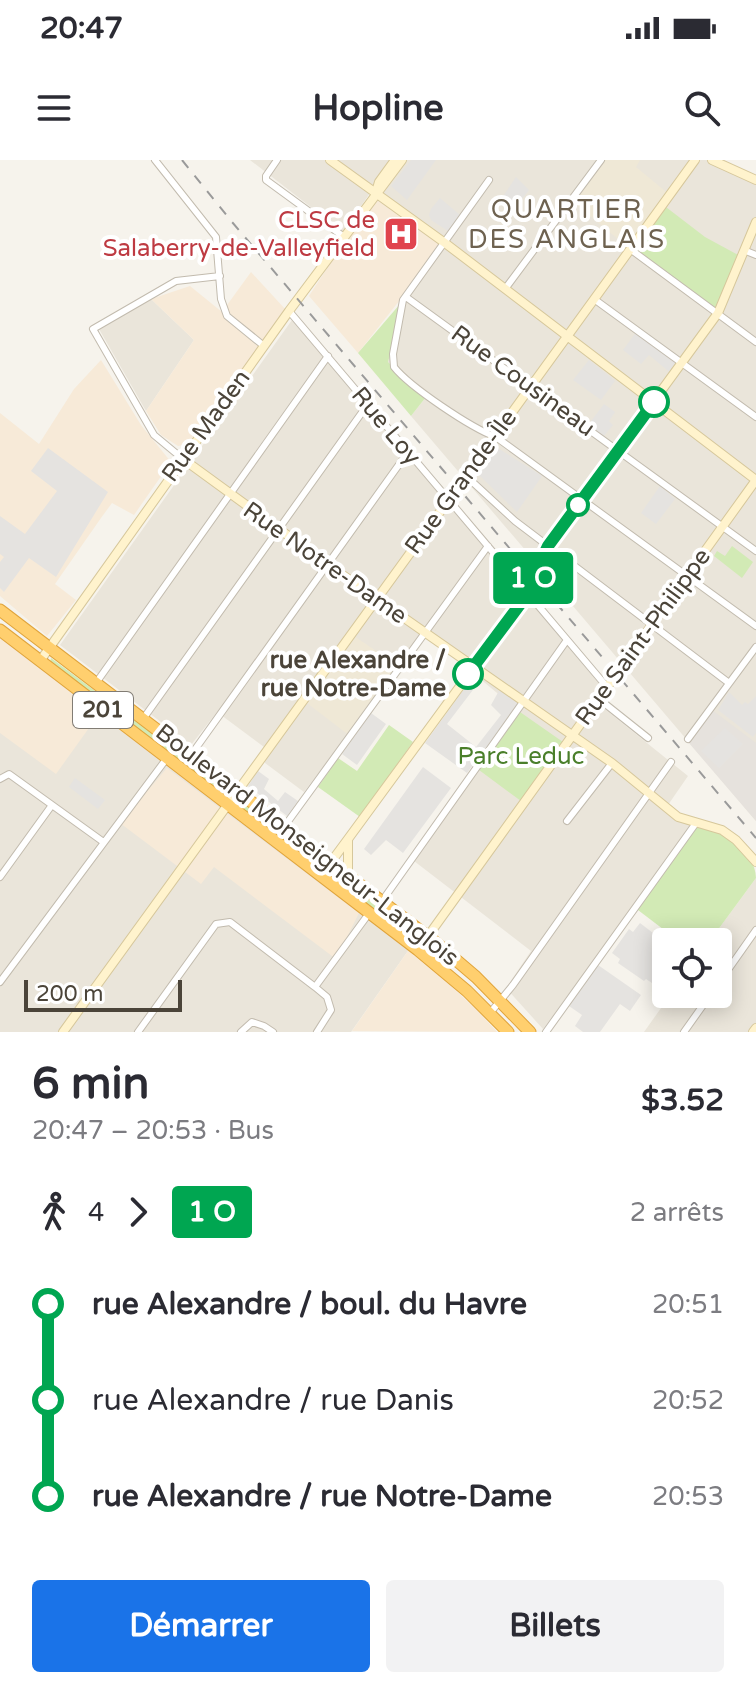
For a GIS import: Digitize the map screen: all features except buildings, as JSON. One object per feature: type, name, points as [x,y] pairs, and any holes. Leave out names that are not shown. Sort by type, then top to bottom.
[{"type":"highway","name":"Boulevard Monseigneur-Langlois","points":[[0,610],[428,937],[530,1032]]},
{"type":"highway","name":"Boulevard Monseigneur-Langlois","points":[[0,630],[370,912],[418,950],[508,1032]]},
{"type":"street","points":[[155,160],[216,237],[222,307],[227,316],[264,346]]},
{"type":"street","points":[[277,160],[266,180],[344,237]]},
{"type":"street","points":[[330,160],[445,243],[756,480]]},
{"type":"street","name":"Rue Maden","points":[[376,193],[379,182],[395,160]]},
{"type":"street","name":"Rue Maden","points":[[40,661],[289,311],[402,160]]},
{"type":"street","points":[[505,289],[601,160]]},
{"type":"street","name":"Rue Grande-Île","points":[[63,1032],[695,160]]},
{"type":"street","points":[[712,160],[756,180]]},
{"type":"street","points":[[489,180],[406,297],[393,354],[394,367],[457,417],[494,436],[756,626]]},
{"type":"street","points":[[317,872],[331,862],[527,592],[548,546],[718,313],[756,222]]},
{"type":"street","points":[[630,249],[756,342]]},
{"type":"street","points":[[746,251],[756,255]]},
{"type":"street","name":"Rue Notre-Dame","points":[[220,276],[176,281],[93,329],[154,435],[278,530],[573,734],[678,817],[715,827],[730,835],[756,862]]},
{"type":"street","name":"Rue Cousineau","points":[[406,297],[756,551]]},
{"type":"street","points":[[594,299],[756,417]]},
{"type":"street","name":"Rue Loy","points":[[289,311],[607,687]]},
{"type":"street","points":[[96,683],[328,356]]},
{"type":"street","points":[[143,719],[368,404]]},
{"type":"street","points":[[191,755],[408,452]]},
{"type":"street","points":[[466,476],[515,521],[729,683]]},
{"type":"street","name":"Rue Saint-Philippe","points":[[418,950],[756,480]]},
{"type":"street","points":[[284,827],[488,546]]},
{"type":"street","points":[[382,901],[567,640]]},
{"type":"street","points":[[688,739],[756,647]]},
{"type":"street","points":[[599,699],[648,738]]},
{"type":"street","points":[[0,982],[102,841],[167,758]]},
{"type":"street","points":[[490,1013],[671,762]]},
{"type":"street","points":[[567,821],[612,763]]},
{"type":"street","points":[[0,779],[9,774],[102,841]]},
{"type":"street","points":[[0,877],[52,805]]},
{"type":"street","points":[[546,1032],[696,823]]},
{"type":"street","points":[[348,839],[348,875]]},
{"type":"street","points":[[315,987],[370,912]]},
{"type":"street","points":[[138,1032],[216,924],[230,922],[327,997],[331,1010],[317,1032]]},
{"type":"street","points":[[732,964],[756,930]]},
{"type":"street","points":[[684,1032],[701,1008]]},
{"type":"street","points":[[241,1032],[252,1022],[273,1032]]},
{"type":"shaded area","points":[[250,160],[393,160],[343,232]]},
{"type":"shaded area","points":[[401,160],[718,160],[756,175],[756,821],[411,416],[426,397],[388,362],[406,297],[376,193]]},
{"type":"shaded area","points":[[411,160],[436,160],[407,200],[391,186]]},
{"type":"shaded area","points":[[601,160],[640,160],[636,167],[670,195],[630,249],[571,200]]},
{"type":"shaded area","points":[[516,177],[529,190],[512,212],[500,201]]},
{"type":"shaded area","points":[[376,193],[445,243],[358,353],[309,296]]},
{"type":"shaded area","points":[[440,198],[460,215],[448,231],[431,220],[429,215]]},
{"type":"shaded area","points":[[251,272],[286,310],[188,444],[178,446],[161,435],[146,411],[194,340],[151,299],[190,286],[222,312]]},
{"type":"shaded area","points":[[151,299],[194,340],[146,411],[99,329]]},
{"type":"shaded area","points":[[292,320],[602,687],[601,706],[688,776],[668,805],[696,823],[543,1029],[506,988],[531,951],[414,861],[520,712],[425,633],[304,792],[265,763],[264,747],[217,712],[191,745],[60,645]]},
{"type":"shaded area","points":[[637,331],[682,363],[673,375],[649,355],[641,364],[623,350]]},
{"type":"shaded area","points":[[101,360],[141,425],[171,462],[134,515],[112,503],[101,518],[55,584],[76,600],[47,636],[0,596],[0,413],[39,444],[74,389]]},
{"type":"shaded area","points":[[589,360],[615,381],[601,400],[573,380]]},
{"type":"shaded area","points":[[604,404],[615,412],[609,421],[613,425],[604,436],[588,425]]},
{"type":"shaded area","points":[[496,447],[542,476],[517,512],[479,475]]},
{"type":"shaded area","points":[[48,448],[108,492],[56,577],[29,558],[4,592],[0,588],[0,562],[4,557],[0,554],[0,516],[25,534],[57,491],[31,471]]},
{"type":"shaded area","points":[[660,486],[675,499],[656,524],[641,513]]},
{"type":"shaded area","points":[[351,634],[400,667],[350,736],[303,700]]},
{"type":"shaded area","points":[[0,638],[359,913],[410,948],[351,1032],[0,1032]]},
{"type":"shaded area","points":[[0,638],[99,714],[56,774],[0,733]]},
{"type":"shaded area","points":[[475,674],[482,678],[447,724],[476,747],[501,715],[491,705],[500,689],[518,704],[467,773],[425,743]]},
{"type":"shaded area","points":[[729,692],[742,705],[745,702],[748,704],[756,696],[756,733],[753,737],[718,710]]},
{"type":"shaded area","points":[[712,710],[756,743],[756,821],[689,743]]},
{"type":"shaded area","points":[[371,713],[386,724],[357,765],[342,754]]},
{"type":"shaded area","points":[[725,728],[743,744],[719,768],[701,751]]},
{"type":"shaded area","points":[[423,767],[451,788],[403,853],[386,840],[371,855],[364,849]]},
{"type":"shaded area","points":[[167,768],[359,913],[336,959],[214,867],[201,884],[120,823]]},
{"type":"shaded area","points":[[258,771],[269,779],[264,789],[278,801],[285,792],[298,801],[287,816],[248,786]]},
{"type":"shaded area","points":[[75,778],[105,800],[98,809],[69,787]]},
{"type":"shaded area","points":[[756,878],[756,1032],[644,1032],[661,1008],[732,1008],[732,928],[719,928]]},
{"type":"shaded area","points":[[640,923],[652,932],[652,983],[618,963],[620,959],[612,953],[629,929],[633,932]]},
{"type":"shaded area","points":[[410,948],[479,1012],[497,1032],[352,1031]]},
{"type":"shaded area","points":[[598,965],[641,995],[630,1011],[620,1004],[600,1032],[583,1032],[575,1026],[582,1015],[569,1006]]},
{"type":"green space","points":[[662,204],[705,237],[740,256],[717,312],[630,249]]},
{"type":"green space","points":[[406,297],[388,362],[426,397],[411,416],[358,353]]},
{"type":"green space","points":[[732,546],[753,562],[742,578],[714,556],[717,551],[725,556]]},
{"type":"green space","points":[[51,658],[221,785],[226,789],[225,794],[50,663]]},
{"type":"green space","name":"Parc Leduc","points":[[520,712],[563,742],[521,801],[479,770]]},
{"type":"green space","points":[[389,725],[413,742],[360,817],[318,787],[338,758],[357,771]]},
{"type":"green space","points":[[245,804],[313,854],[319,863],[244,812],[241,807]]},
{"type":"green space","points":[[696,823],[735,843],[754,868],[756,878],[719,928],[662,928],[634,907]]},
{"type":"green space","points":[[333,870],[415,933],[418,939],[329,877],[327,874]]},
{"type":"railway","points":[[182,160],[756,838]]},
{"type":"bus line","points":[[468,674],[521,603],[548,546],[654,402]]},
{"type":"place","name":"CLSC de Salaberry-de-Valleyfield","points":[[401,234]]},
{"type":"place","name":"rue Alexandre / rue Notre-Dame","points":[[468,674]]},
{"type":"district","name":"QUARTIER DES ANGLAIS","points":[[567,224]]}]
